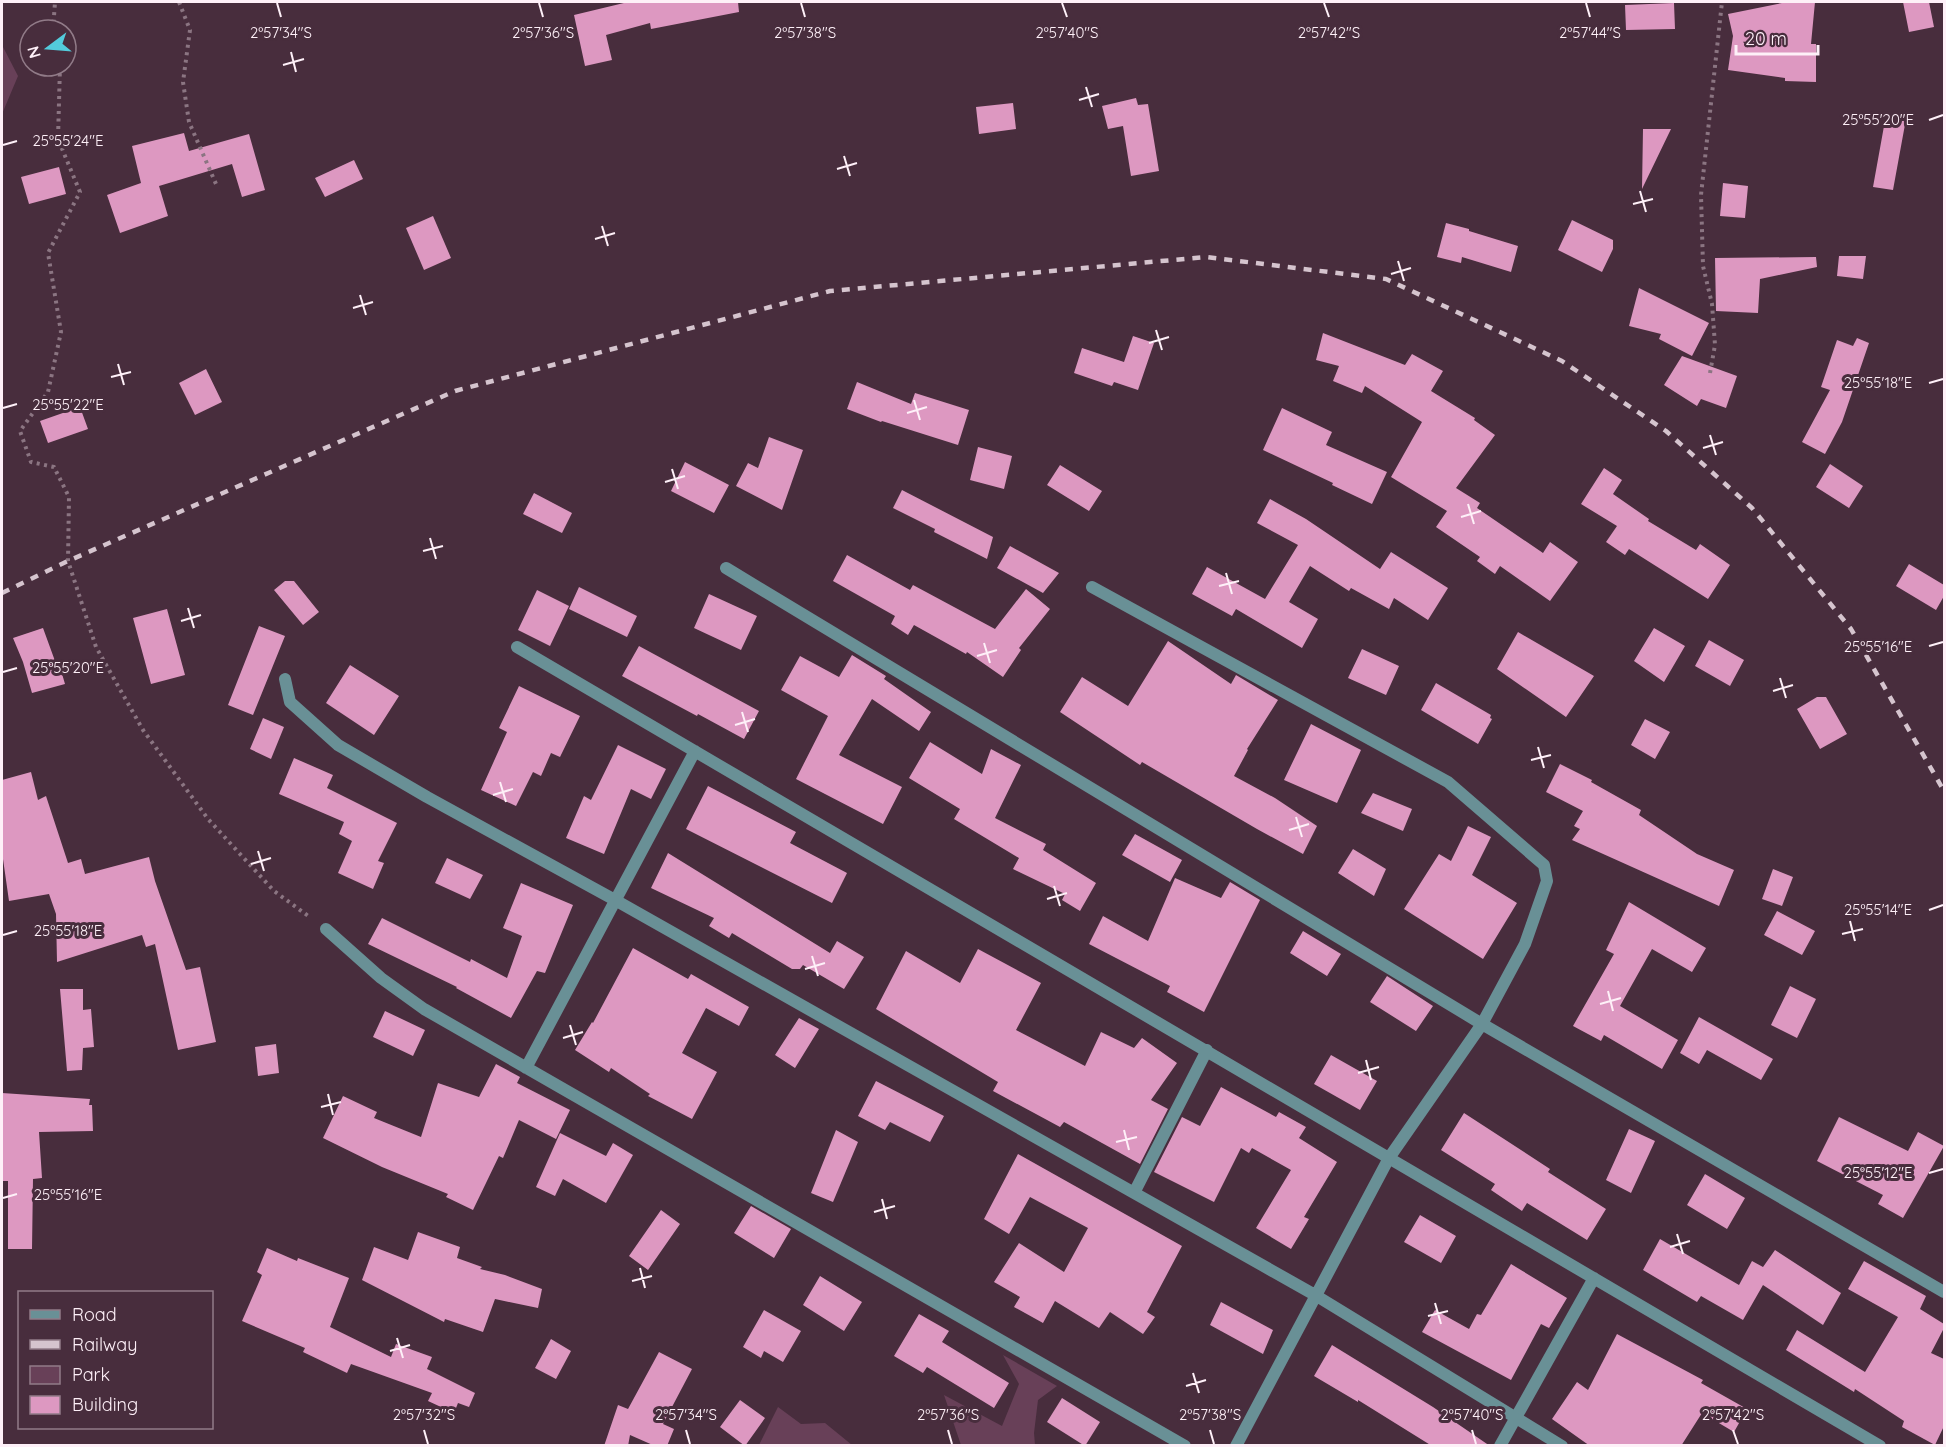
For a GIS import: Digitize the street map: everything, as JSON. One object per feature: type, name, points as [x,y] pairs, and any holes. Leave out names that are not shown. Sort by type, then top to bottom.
[{"type":"street","points":[[726,568],[1482,1024],[1944,1292]]},
{"type":"street","points":[[1092,587],[1448,782],[1544,865],[1547,881],[1525,944],[1482,1024],[1389,1158],[1236,1446]]},
{"type":"street","points":[[517,647],[1880,1446]]},
{"type":"street","points":[[285,679],[290,702],[338,745],[1315,1295],[1562,1446]]},
{"type":"street","points":[[526,1068],[695,751]]},
{"type":"street","points":[[326,929],[381,978],[424,1010],[1185,1446]]},
{"type":"street","points":[[1134,1193],[1207,1050]]},
{"type":"street","points":[[1500,1446],[1594,1278]]},
{"type":"path","points":[[54,18],[55,2]]},
{"type":"path","points":[[179,2],[190,30],[183,82],[189,122],[216,184]]},
{"type":"path","points":[[1710,373],[1715,345],[1712,304],[1703,266],[1701,195],[1722,2]]},
{"type":"path","points":[[60,78],[58,138],[80,192],[48,253],[61,332],[48,392],[20,431],[31,462],[54,467],[69,498],[68,561],[96,647],[143,730],[208,819],[274,891],[326,929]]},
{"type":"green space","points":[[2,45],[18,76],[2,114]]},
{"type":"green space","points":[[1003,1355],[1057,1386],[1038,1400],[1035,1445],[961,1445],[944,1395],[1002,1426],[1019,1384]]},
{"type":"green space","points":[[778,1407],[801,1424],[825,1423],[852,1445],[759,1445]]},
{"type":"building","points":[[628,2],[738,2],[739,12],[651,29],[650,23],[606,35],[612,60],[585,66],[574,15]]},
{"type":"building","points":[[1787,2],[1815,2],[1811,44],[1816,44],[1816,82],[1785,81],[1785,78],[1728,70],[1733,36],[1728,14]]},
{"type":"building","points":[[1903,2],[1929,2],[1934,27],[1909,32]]},
{"type":"building","points":[[1674,3],[1675,29],[1626,30],[1625,5]]},
{"type":"building","points":[[1136,98],[1138,105],[1148,104],[1159,171],[1131,176],[1123,126],[1108,129],[1102,106]]},
{"type":"building","points":[[1013,103],[1016,129],[979,134],[976,107]]},
{"type":"building","points":[[1886,115],[1906,119],[1893,190],[1873,187]]},
{"type":"building","points":[[1643,129],[1671,129],[1642,189]]},
{"type":"building","points":[[184,133],[189,151],[249,134],[265,190],[242,197],[232,164],[159,186],[168,216],[120,233],[107,195],[141,183],[132,146]]},
{"type":"building","points":[[354,160],[363,179],[325,197],[315,178]]},
{"type":"building","points":[[59,167],[66,194],[29,204],[21,177]]},
{"type":"building","points":[[1723,183],[1748,186],[1745,218],[1720,216]]},
{"type":"building","points":[[433,216],[451,258],[424,270],[406,228]]},
{"type":"building","points":[[1572,220],[1613,240],[1613,249],[1602,272],[1558,250]]},
{"type":"building","points":[[1446,223],[1518,246],[1511,272],[1462,257],[1461,263],[1437,257]]},
{"type":"building","points":[[1839,256],[1866,256],[1863,279],[1837,276]]},
{"type":"building","points":[[1816,257],[1817,267],[1760,279],[1758,313],[1716,311],[1715,258]]},
{"type":"building","points":[[1639,288],[1709,323],[1692,356],[1659,339],[1661,334],[1629,326]]},
{"type":"building","points":[[1323,333],[1405,365],[1412,354],[1443,371],[1431,391],[1475,418],[1474,420],[1495,435],[1456,488],[1480,503],[1477,508],[1543,553],[1550,542],[1578,562],[1550,601],[1500,566],[1495,574],[1477,561],[1480,557],[1436,527],[1447,511],[1391,477],[1422,422],[1365,386],[1362,393],[1333,381],[1339,366],[1316,360]]},
{"type":"building","points":[[1133,336],[1154,343],[1138,390],[1114,382],[1112,386],[1074,373],[1082,348],[1124,362]]},
{"type":"building","points":[[1857,338],[1869,343],[1842,422],[1825,454],[1802,442],[1830,390],[1821,387],[1837,340],[1853,346]]},
{"type":"building","points":[[1682,356],[1737,376],[1726,408],[1701,399],[1697,406],[1664,385]]},
{"type":"building","points":[[206,369],[222,402],[195,415],[179,383]]},
{"type":"building","points":[[857,382],[911,404],[915,393],[969,410],[958,445],[881,422],[847,409]]},
{"type":"building","points":[[80,407],[88,429],[48,443],[40,421]]},
{"type":"building","points":[[1282,408],[1332,432],[1326,445],[1387,472],[1372,504],[1263,450]]},
{"type":"building","points":[[769,437],[803,450],[782,510],[736,486],[748,463],[758,468]]},
{"type":"building","points":[[978,447],[1012,456],[1004,489],[970,480]]},
{"type":"building","points":[[685,462],[729,485],[714,513],[671,491]]},
{"type":"building","points":[[1830,464],[1863,486],[1849,508],[1816,487]]},
{"type":"building","points":[[1060,465],[1102,491],[1089,511],[1047,485]]},
{"type":"building","points":[[1604,468],[1622,480],[1613,494],[1649,519],[1648,521],[1696,550],[1700,544],[1730,565],[1708,599],[1629,549],[1625,555],[1606,542],[1617,526],[1581,504]]},
{"type":"building","points":[[902,490],[993,537],[987,559],[893,508]]},
{"type":"building","points":[[534,493],[572,513],[562,533],[523,514]]},
{"type":"building","points":[[1270,499],[1306,519],[1380,569],[1391,552],[1448,588],[1428,620],[1394,598],[1389,609],[1351,588],[1349,591],[1310,566],[1289,602],[1318,619],[1302,648],[1236,609],[1232,616],[1192,594],[1207,567],[1265,599],[1298,545],[1257,523]]},
{"type":"building","points":[[1010,546],[1059,573],[1043,593],[997,568]]},
{"type":"building","points":[[847,555],[910,590],[913,585],[995,629],[1026,589],[1050,609],[1019,648],[1021,650],[1003,677],[967,652],[966,654],[914,625],[908,635],[891,624],[895,616],[833,581]]},
{"type":"building","points":[[1909,564],[1944,585],[1944,596],[1936,610],[1896,586]]},
{"type":"building","points":[[285,581],[294,581],[319,612],[303,625],[274,590]]},
{"type":"building","points":[[579,587],[637,616],[627,637],[569,609]]},
{"type":"building","points":[[537,590],[569,606],[550,646],[518,630]]},
{"type":"building","points":[[709,594],[757,616],[741,650],[694,628]]},
{"type":"building","points":[[167,609],[185,675],[151,684],[133,618]]},
{"type":"building","points":[[259,626],[285,636],[253,715],[228,705]]},
{"type":"building","points":[[43,628],[55,661],[58,660],[65,684],[32,693],[13,638]]},
{"type":"building","points":[[1654,628],[1685,646],[1664,682],[1634,661]]},
{"type":"building","points":[[1518,632],[1594,676],[1566,717],[1497,669]]},
{"type":"building","points":[[1709,640],[1744,660],[1730,686],[1695,666]]},
{"type":"building","points":[[1168,641],[1231,684],[1236,675],[1278,700],[1247,749],[1234,776],[1275,798],[1317,826],[1303,854],[1142,762],[1140,765],[1060,712],[1082,677],[1128,706]]},
{"type":"building","points":[[639,646],[759,711],[744,739],[622,676]]},
{"type":"building","points":[[1362,649],[1399,666],[1386,695],[1348,678]]},
{"type":"building","points":[[852,655],[886,676],[884,679],[931,712],[919,731],[872,699],[839,755],[902,787],[883,824],[796,779],[828,716],[781,690],[800,656],[839,677]]},
{"type":"building","points":[[350,665],[399,696],[374,735],[326,703]]},
{"type":"building","points":[[1436,683],[1491,715],[1492,719],[1478,744],[1421,710]]},
{"type":"building","points":[[519,686],[580,716],[560,757],[551,753],[541,776],[533,772],[516,806],[481,790],[507,732],[499,728]]},
{"type":"building","points":[[1817,697],[1826,697],[1847,734],[1820,749],[1797,709]]},
{"type":"building","points":[[263,718],[284,727],[271,759],[250,749]]},
{"type":"building","points":[[1645,719],[1670,732],[1655,759],[1631,745]]},
{"type":"building","points":[[1311,724],[1361,750],[1337,803],[1284,780]]},
{"type":"building","points":[[930,742],[982,774],[991,749],[1021,765],[995,818],[1046,844],[1043,850],[1096,883],[1080,911],[1062,900],[1065,894],[1013,869],[1019,858],[954,819],[960,809],[909,778]]},
{"type":"building","points":[[618,745],[666,769],[651,799],[631,789],[604,854],[566,838],[584,796],[591,800]]},
{"type":"building","points":[[294,758],[333,775],[327,788],[397,823],[378,861],[384,863],[373,889],[338,873],[352,841],[339,834],[344,822],[279,794]]},
{"type":"building","points":[[1560,764],[1592,780],[1591,782],[1641,810],[1639,815],[1697,854],[1734,870],[1719,906],[1572,840],[1580,829],[1574,826],[1583,811],[1546,792]]},
{"type":"building","points":[[31,772],[38,800],[46,796],[68,863],[81,859],[85,874],[149,857],[186,970],[200,967],[216,1042],[178,1050],[155,944],[146,947],[142,935],[57,962],[56,914],[49,894],[9,901],[2,852],[2,780]]},
{"type":"building","points":[[708,786],[796,832],[790,843],[847,873],[832,903],[686,829]]},
{"type":"building","points":[[1373,793],[1412,809],[1403,831],[1361,813]]},
{"type":"building","points":[[1468,826],[1491,837],[1472,875],[1517,903],[1483,959],[1404,909],[1439,854],[1451,861]]},
{"type":"building","points":[[1135,834],[1182,860],[1170,882],[1122,855]]},
{"type":"building","points":[[1353,849],[1386,869],[1374,896],[1338,873]]},
{"type":"building","points":[[668,853],[830,953],[837,941],[864,957],[844,989],[803,965],[800,969],[792,969],[732,933],[729,938],[709,926],[714,918],[651,888]]},
{"type":"building","points":[[447,858],[483,875],[470,899],[435,883]]},
{"type":"building","points":[[1773,869],[1793,877],[1782,906],[1762,899]]},
{"type":"building","points":[[1175,878],[1221,898],[1230,882],[1260,900],[1204,1012],[1167,992],[1170,986],[1089,944],[1103,916],[1148,941]]},
{"type":"building","points":[[521,883],[573,905],[545,973],[537,971],[511,1018],[457,987],[368,944],[382,918],[507,978],[522,936],[503,928]]},
{"type":"building","points":[[1629,902],[1706,948],[1692,972],[1652,949],[1620,1006],[1678,1040],[1662,1069],[1604,1035],[1601,1041],[1573,1026],[1614,954],[1606,950]]},
{"type":"building","points":[[1777,911],[1815,931],[1802,955],[1764,935]]},
{"type":"building","points":[[1303,931],[1341,954],[1327,976],[1290,953]]},
{"type":"building","points":[[633,948],[688,979],[691,974],[749,1007],[739,1026],[706,1008],[682,1053],[717,1072],[692,1119],[648,1096],[650,1094],[611,1068],[609,1072],[575,1050],[593,1023]]},
{"type":"building","points":[[978,949],[1041,983],[1016,1030],[1085,1066],[1101,1032],[1134,1048],[1142,1038],[1177,1063],[1151,1100],[1168,1109],[1140,1164],[1064,1122],[1060,1127],[993,1091],[998,1082],[876,1009],[906,951],[960,983]]},
{"type":"building","points":[[1387,976],[1433,1006],[1416,1031],[1370,1002]]},
{"type":"building","points":[[1790,986],[1816,999],[1797,1038],[1771,1025]]},
{"type":"building","points":[[60,989],[83,989],[83,1010],[91,1009],[94,1047],[83,1048],[82,1070],[67,1071]]},
{"type":"building","points":[[385,1011],[425,1030],[413,1056],[373,1037]]},
{"type":"building","points":[[1699,1017],[1773,1059],[1761,1080],[1707,1050],[1699,1064],[1680,1053]]},
{"type":"building","points":[[799,1018],[819,1029],[795,1068],[775,1055]]},
{"type":"building","points":[[276,1044],[279,1073],[258,1076],[255,1047]]},
{"type":"building","points":[[1331,1055],[1377,1081],[1360,1110],[1314,1084]]},
{"type":"building","points":[[496,1064],[520,1077],[517,1083],[570,1110],[556,1139],[519,1120],[503,1158],[499,1156],[473,1210],[446,1197],[448,1194],[382,1167],[323,1138],[343,1096],[377,1112],[374,1118],[421,1137],[438,1083],[479,1097]]},
{"type":"building","points":[[876,1081],[944,1116],[930,1142],[890,1122],[885,1130],[858,1116]]},
{"type":"building","points":[[1221,1087],[1276,1117],[1279,1112],[1306,1127],[1299,1138],[1337,1162],[1304,1217],[1309,1219],[1291,1249],[1256,1228],[1291,1170],[1252,1148],[1249,1153],[1241,1148],[1214,1202],[1154,1172],[1182,1117],[1200,1126]]},
{"type":"building","points":[[2,1093],[90,1099],[89,1105],[92,1105],[93,1131],[39,1132],[42,1178],[33,1179],[32,1249],[8,1249],[8,1181],[2,1181]]},
{"type":"building","points":[[1464,1113],[1550,1169],[1548,1172],[1606,1209],[1587,1240],[1527,1203],[1522,1211],[1491,1190],[1495,1184],[1441,1150]]},
{"type":"building","points":[[1839,1117],[1908,1151],[1918,1132],[1944,1146],[1903,1218],[1878,1204],[1883,1195],[1817,1161]]},
{"type":"building","points":[[1629,1129],[1655,1141],[1631,1193],[1606,1180]]},
{"type":"building","points":[[836,1130],[858,1142],[833,1202],[811,1193]]},
{"type":"building","points":[[560,1133],[606,1156],[613,1143],[633,1155],[606,1203],[563,1179],[555,1196],[536,1187]]},
{"type":"building","points":[[1018,1154],[1182,1246],[1147,1312],[1155,1317],[1143,1334],[1110,1312],[1099,1328],[1055,1301],[1043,1323],[1014,1307],[1020,1297],[994,1282],[1019,1243],[1064,1272],[1088,1228],[1030,1197],[1009,1234],[984,1219]]},
{"type":"building","points":[[1705,1174],[1745,1198],[1727,1229],[1687,1205]]},
{"type":"building","points":[[751,1206],[791,1229],[774,1258],[734,1233]]},
{"type":"building","points":[[661,1210],[680,1224],[648,1270],[629,1256]]},
{"type":"building","points":[[1420,1215],[1456,1236],[1441,1263],[1404,1242]]},
{"type":"building","points":[[418,1232],[460,1247],[457,1258],[482,1267],[480,1269],[505,1275],[542,1289],[538,1308],[495,1299],[483,1332],[445,1319],[444,1322],[362,1280],[374,1247],[408,1260]]},
{"type":"building","points":[[1660,1239],[1739,1285],[1752,1261],[1763,1267],[1775,1250],[1841,1293],[1823,1325],[1763,1285],[1743,1320],[1701,1296],[1697,1302],[1643,1270]]},
{"type":"building","points":[[267,1248],[297,1261],[298,1258],[349,1278],[330,1327],[391,1357],[396,1344],[432,1357],[427,1369],[475,1393],[469,1407],[458,1403],[454,1413],[428,1401],[432,1393],[351,1364],[347,1373],[303,1352],[305,1348],[242,1321],[262,1275],[257,1272]]},
{"type":"building","points":[[1864,1261],[1926,1296],[1920,1309],[1944,1324],[1931,1353],[1944,1359],[1944,1426],[1935,1445],[1902,1427],[1904,1421],[1855,1389],[1854,1392],[1786,1350],[1797,1330],[1865,1372],[1898,1317],[1848,1289]]},
{"type":"building","points":[[1511,1264],[1567,1298],[1549,1328],[1541,1324],[1511,1380],[1422,1332],[1435,1310],[1469,1329],[1477,1314],[1481,1315]]},
{"type":"building","points":[[820,1276],[862,1302],[844,1331],[803,1305]]},
{"type":"building","points":[[1221,1302],[1273,1330],[1263,1354],[1210,1325]]},
{"type":"building","points":[[764,1310],[801,1331],[783,1362],[764,1351],[761,1358],[743,1347]]},
{"type":"building","points":[[919,1314],[949,1331],[942,1342],[1009,1383],[994,1408],[927,1367],[923,1373],[894,1356]]},
{"type":"building","points":[[1617,1334],[1703,1380],[1701,1383],[1747,1409],[1734,1432],[1702,1413],[1681,1446],[1590,1446],[1552,1419],[1577,1382],[1588,1390]]},
{"type":"building","points":[[551,1339],[571,1351],[556,1379],[535,1368]]},
{"type":"building","points":[[1332,1345],[1433,1407],[1490,1446],[1432,1446],[1358,1400],[1358,1402],[1314,1376]]},
{"type":"building","points":[[659,1352],[692,1369],[663,1424],[674,1429],[667,1446],[655,1446],[630,1435],[628,1446],[604,1446],[618,1405],[628,1409]]},
{"type":"building","points":[[1062,1398],[1100,1422],[1085,1446],[1047,1422]]},
{"type":"building","points":[[740,1400],[765,1418],[745,1446],[720,1427]]},
{"type":"railway","points":[[2,593],[68,561],[455,391],[830,291],[1206,257],[1386,279],[1562,361],[1666,431],[1752,508],[1851,629],[1944,791]]}]
